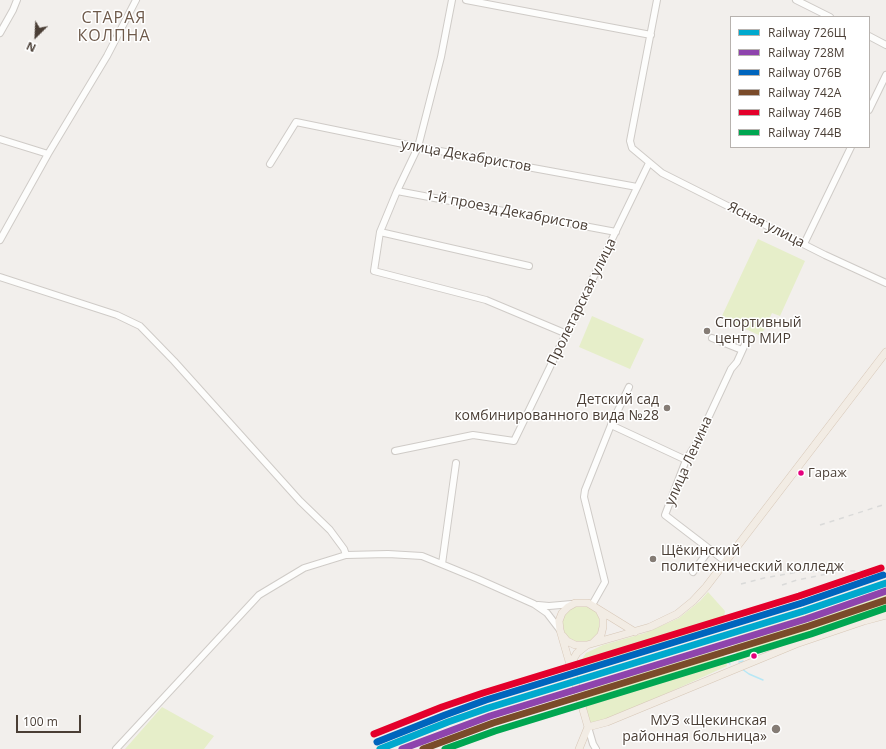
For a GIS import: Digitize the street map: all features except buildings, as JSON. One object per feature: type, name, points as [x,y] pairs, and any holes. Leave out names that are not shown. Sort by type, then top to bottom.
[{"type":"main road","points":[[561,632],[567,641],[574,645],[589,645],[650,628],[665,621],[688,605],[706,587],[886,352]]},
{"type":"main road","points":[[579,749],[588,727],[561,632],[559,621],[562,613],[575,603],[584,602],[594,606],[624,627],[635,632]]},
{"type":"main road","points":[[572,672],[572,663],[577,653],[601,635],[603,618],[594,606]]},
{"type":"main road","points":[[588,727],[607,722],[796,644],[886,615]]},
{"type":"street","points":[[0,33],[14,10],[17,0]]},
{"type":"street","points":[[0,240],[48,154],[107,56],[136,0]]},
{"type":"street","points":[[452,0],[418,147],[397,191],[380,232],[374,271],[486,300],[567,334]]},
{"type":"street","points":[[466,0],[651,35]]},
{"type":"street","name":"Ясная улица","points":[[657,0],[630,141],[632,148],[662,173],[886,283]]},
{"type":"street","points":[[796,0],[808,3],[828,16]]},
{"type":"street","points":[[870,37],[886,45]]},
{"type":"street","points":[[870,108],[886,75]]},
{"type":"street","name":"улица Декабристов","points":[[270,164],[296,122],[418,147],[637,187]]},
{"type":"street","points":[[0,139],[48,154]]},
{"type":"street","points":[[804,244],[851,148]]},
{"type":"street","name":"Пролетарская улица","points":[[394,451],[473,435],[514,441],[649,163]]},
{"type":"street","name":"1-й проезд Декабристов","points":[[397,191],[616,232]]},
{"type":"street","points":[[380,232],[529,266]]},
{"type":"street","points":[[0,277],[116,315],[140,326],[174,361],[300,501],[330,530],[344,549],[346,555]]},
{"type":"street","points":[[712,338],[742,350]]},
{"type":"street","name":"улица Ленина","points":[[725,561],[665,515],[686,460],[697,442],[731,369],[737,362],[747,340]]},
{"type":"street","points":[[594,606],[605,582],[584,497],[584,490],[611,425],[629,387]]},
{"type":"street","points":[[611,425],[686,460]]},
{"type":"street","points":[[442,564],[456,463]]},
{"type":"street","points":[[693,572],[710,549]]},
{"type":"street","points":[[116,749],[259,595],[304,568],[346,555],[388,554],[422,556],[534,604],[547,613],[561,632]]},
{"type":"street","points":[[534,604],[549,606],[575,603]]},
{"type":"street","points":[[588,727],[596,749]]},
{"type":"green space","points":[[758,239],[805,261],[780,316],[772,313],[761,336],[721,318]]},
{"type":"green space","points":[[592,316],[644,339],[630,369],[579,347]]},
{"type":"green space","points":[[886,590],[886,610],[860,617],[738,661],[734,642],[737,640],[738,636]]},
{"type":"green space","points":[[708,592],[725,611],[722,630],[579,675],[578,668],[586,653],[603,645],[645,633],[679,618],[700,601]]},
{"type":"green space","points":[[577,605],[585,605],[592,608],[597,613],[600,624],[597,635],[592,640],[585,643],[577,643],[570,640],[565,635],[562,628],[562,620],[565,613],[570,608]]},
{"type":"green space","points":[[721,642],[727,666],[606,721],[589,725],[580,685]]},
{"type":"green space","points":[[162,707],[214,736],[204,749],[125,749]]},
{"type":"waterway","points":[[725,660],[730,664]]},
{"type":"waterway","points":[[739,662],[743,661]]},
{"type":"waterway","points":[[742,669],[763,680]]},
{"type":"railway","points":[[820,525],[886,504]]},
{"type":"railway","points":[[782,585],[797,580],[842,571],[876,571],[886,568]]},
{"type":"railway","points":[[741,584],[764,578],[804,571],[824,571]]},
{"type":"rail line","name":"746В","points":[[374,734],[442,707],[483,693],[799,596],[881,568]]},
{"type":"rail line","name":"076В","points":[[377,742],[486,700],[802,603],[883,575]]},
{"type":"rail line","name":"726Щ","points":[[380,749],[488,708],[804,611],[886,583]]},
{"type":"rail line","name":"728М","points":[[402,749],[490,716],[806,619],[886,591]]},
{"type":"rail line","name":"742А","points":[[423,749],[493,723],[809,626],[886,600]]},
{"type":"rail line","name":"744В","points":[[445,749],[495,731],[811,634],[886,608]]},
{"type":"place","name":"Спортивный центр МИР","points":[[707,331]]},
{"type":"place","name":"Детский сад комбинированного вида №28","points":[[667,408]]},
{"type":"place","name":"Гараж","points":[[801,473]]},
{"type":"place","name":"Щёкинский политехнический колледж","points":[[653,559]]},
{"type":"place","name":"МУЗ «Щекинская районная больница»","points":[[776,729]]},
{"type":"district","name":"СТАРАЯ КОЛПНА","points":[[114,27]]}]
